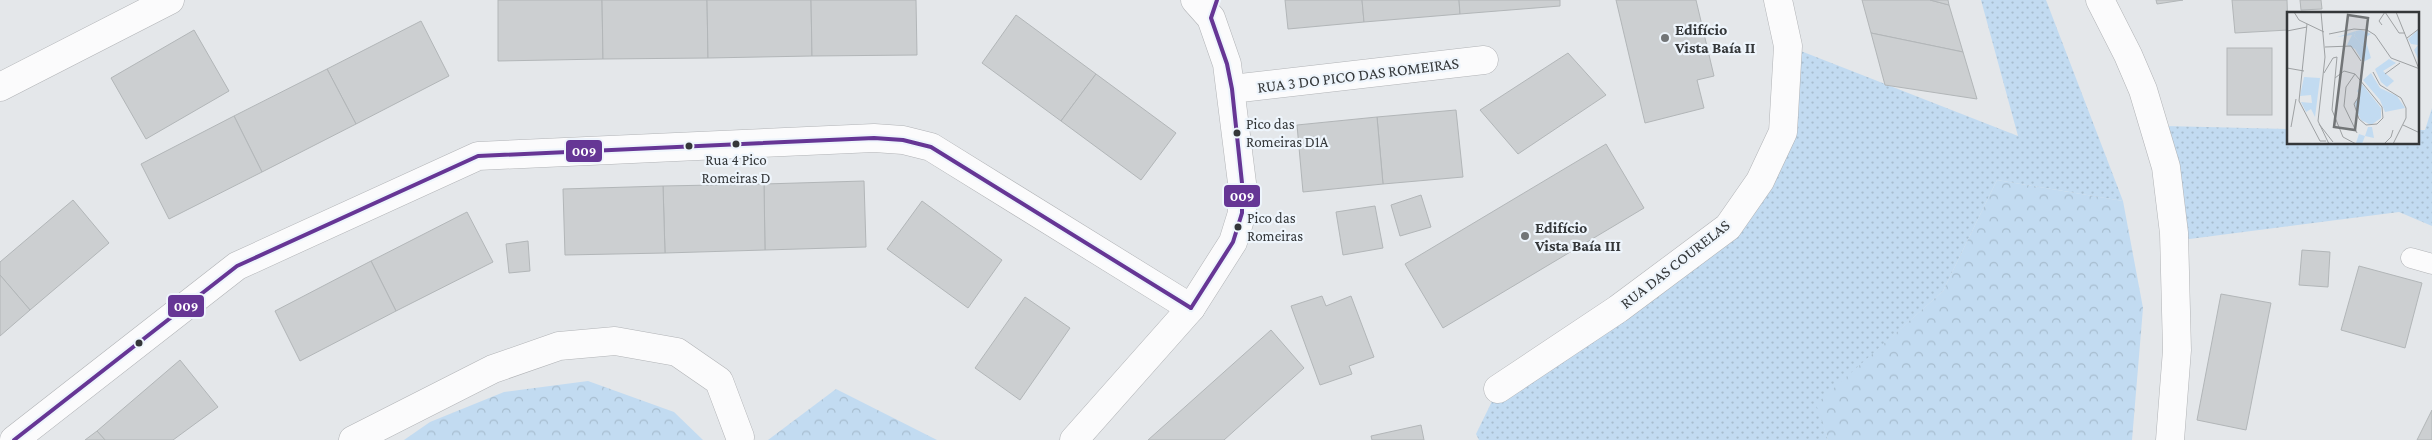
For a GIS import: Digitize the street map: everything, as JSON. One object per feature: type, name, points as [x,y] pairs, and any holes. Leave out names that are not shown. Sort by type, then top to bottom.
[{"type":"street","points":[[0,87],[170,0]]},
{"type":"street","name":"RUA DAS COURELAS","points":[[1498,389],[1618,309],[1728,227],[1760,181],[1783,132],[1788,46],[1778,0]]},
{"type":"street","points":[[2100,0],[2128,55],[2143,90],[2166,167],[2174,233],[2177,350],[2170,440]]},
{"type":"street","points":[[1074,440],[1191,308],[1233,242],[1242,213],[1242,183],[1232,89],[1227,64],[1208,6]]},
{"type":"street","name":"RUA 3 DO PICO DAS ROMEIRAS","points":[[1232,89],[1484,60]]},
{"type":"street","points":[[14,440],[237,266],[478,156],[874,138],[903,140],[931,146],[1191,308]]},
{"type":"street","points":[[354,440],[493,369],[559,346],[614,341],[677,352],[719,381],[740,437]]},
{"type":"lane","points":[[2411,258],[2432,264]]},
{"type":"green space","points":[[1981,0],[2046,0],[2123,201],[1997,180],[1943,291],[1817,404],[1828,440],[1479,440],[1476,434],[1498,389],[1618,309],[1760,181],[1788,46],[2018,136]]},
{"type":"green space","points":[[2432,108],[2432,226],[2399,212],[2174,241],[2165,126],[2287,129],[2287,145],[2420,145],[2420,130],[2425,130]]},
{"type":"green space","points":[[1997,180],[2123,201],[2143,308],[2132,440],[1828,440],[1816,404],[1943,291]]},
{"type":"green space","points":[[588,381],[674,412],[703,440],[404,440],[430,422],[504,392]]},
{"type":"green space","points":[[836,389],[937,440],[768,440]]},
{"type":"building","points":[[498,0],[602,0],[603,59],[498,61]]},
{"type":"building","points":[[602,0],[707,0],[708,58],[603,59]]},
{"type":"building","points":[[707,0],[811,0],[812,56],[708,58]]},
{"type":"building","points":[[811,0],[916,0],[917,55],[812,56]]},
{"type":"building","points":[[1285,0],[1362,0],[1364,22],[1288,29]]},
{"type":"building","points":[[1362,0],[1459,0],[1460,14],[1364,22]]},
{"type":"building","points":[[1459,0],[1560,0],[1560,6],[1460,14]]},
{"type":"building","name":"Edifício Vista Baía II","points":[[1616,0],[1696,0],[1714,76],[1697,80],[1704,108],[1645,123]]},
{"type":"building","points":[[1862,0],[1930,0],[1949,5],[1963,52],[1871,33]]},
{"type":"building","points":[[1930,0],[1948,0],[1949,5]]},
{"type":"building","points":[[2156,0],[2183,0],[2157,4]]},
{"type":"building","points":[[2232,0],[2287,0],[2287,30],[2235,33]]},
{"type":"building","points":[[2300,0],[2321,0],[2322,9],[2301,10]]},
{"type":"building","points":[[1016,15],[1096,74],[1061,121],[982,63]]},
{"type":"building","points":[[421,21],[449,76],[356,124],[327,69]]},
{"type":"building","points":[[194,30],[229,91],[146,139],[111,78]]},
{"type":"building","points":[[1871,33],[1963,52],[1977,99],[1885,85]]},
{"type":"building","points":[[2227,48],[2272,48],[2272,115],[2227,115]]},
{"type":"building","points":[[1568,53],[1606,95],[1518,154],[1480,110]]},
{"type":"building","points":[[327,69],[356,124],[262,172],[234,116]]},
{"type":"building","points":[[1096,74],[1176,133],[1141,180],[1061,121]]},
{"type":"building","points":[[1456,110],[1463,177],[1383,184],[1377,117]]},
{"type":"building","points":[[234,116],[262,172],[169,219],[141,164]]},
{"type":"building","points":[[1377,117],[1383,184],[1303,192],[1297,125]]},
{"type":"building","name":"Edifício Vista Baía III","points":[[1606,144],[1644,208],[1443,328],[1405,264]]},
{"type":"building","points":[[864,181],[866,247],[765,250],[764,184]]},
{"type":"building","points":[[764,184],[765,250],[665,253],[663,186]]},
{"type":"building","points":[[663,186],[665,253],[565,255],[563,189]]},
{"type":"building","points":[[1421,195],[1431,227],[1400,236],[1391,205]]},
{"type":"building","points":[[73,200],[109,243],[30,310],[0,275],[0,262]]},
{"type":"building","points":[[922,201],[1002,260],[968,308],[887,249]]},
{"type":"building","points":[[1375,206],[1383,248],[1343,255],[1336,212]]},
{"type":"building","points":[[467,212],[493,262],[396,311],[371,261]]},
{"type":"building","points":[[528,241],[530,271],[509,273],[506,244]]},
{"type":"building","points":[[2302,250],[2330,252],[2328,287],[2299,285]]},
{"type":"building","points":[[371,261],[396,311],[300,361],[275,311]]},
{"type":"building","points":[[2359,266],[2422,283],[2405,348],[2341,330]]},
{"type":"building","points":[[0,275],[30,310],[0,336]]},
{"type":"building","points":[[2221,294],[2271,303],[2246,430],[2197,420]]},
{"type":"building","points":[[1322,296],[1326,306],[1351,296],[1374,357],[1349,366],[1352,374],[1320,385],[1291,306]]},
{"type":"building","points":[[1025,297],[1070,328],[1020,400],[975,368]]},
{"type":"building","points":[[1271,330],[1304,368],[1224,440],[1148,440]]},
{"type":"building","points":[[180,360],[218,407],[173,440],[105,440],[97,431]]},
{"type":"building","points":[[2432,410],[2432,440],[2417,440]]},
{"type":"building","points":[[1421,425],[1424,440],[1372,440],[1371,436]]},
{"type":"building","points":[[97,431],[105,440],[85,440]]},
{"type":"transit line","name":"009","points":[[1191,308],[1233,242],[1242,213],[1242,183],[1232,89],[1227,64],[1211,18],[1217,0]]},
{"type":"transit line","name":"009","points":[[14,440],[237,266],[478,156],[874,138],[903,140],[931,147],[1191,308]]},
{"type":"place","name":"Edifício Vista Baía II","points":[[1665,38]]},
{"type":"place","name":"Pico das Romeiras D1A","points":[[1237,133]]},
{"type":"place","name":"Rua 4 Pico Romeiras D","points":[[736,144]]},
{"type":"place","name":"Pico das Romeiras","points":[[1238,227]]},
{"type":"place","name":"Edifício Vista Baía III","points":[[1525,236]]}]
